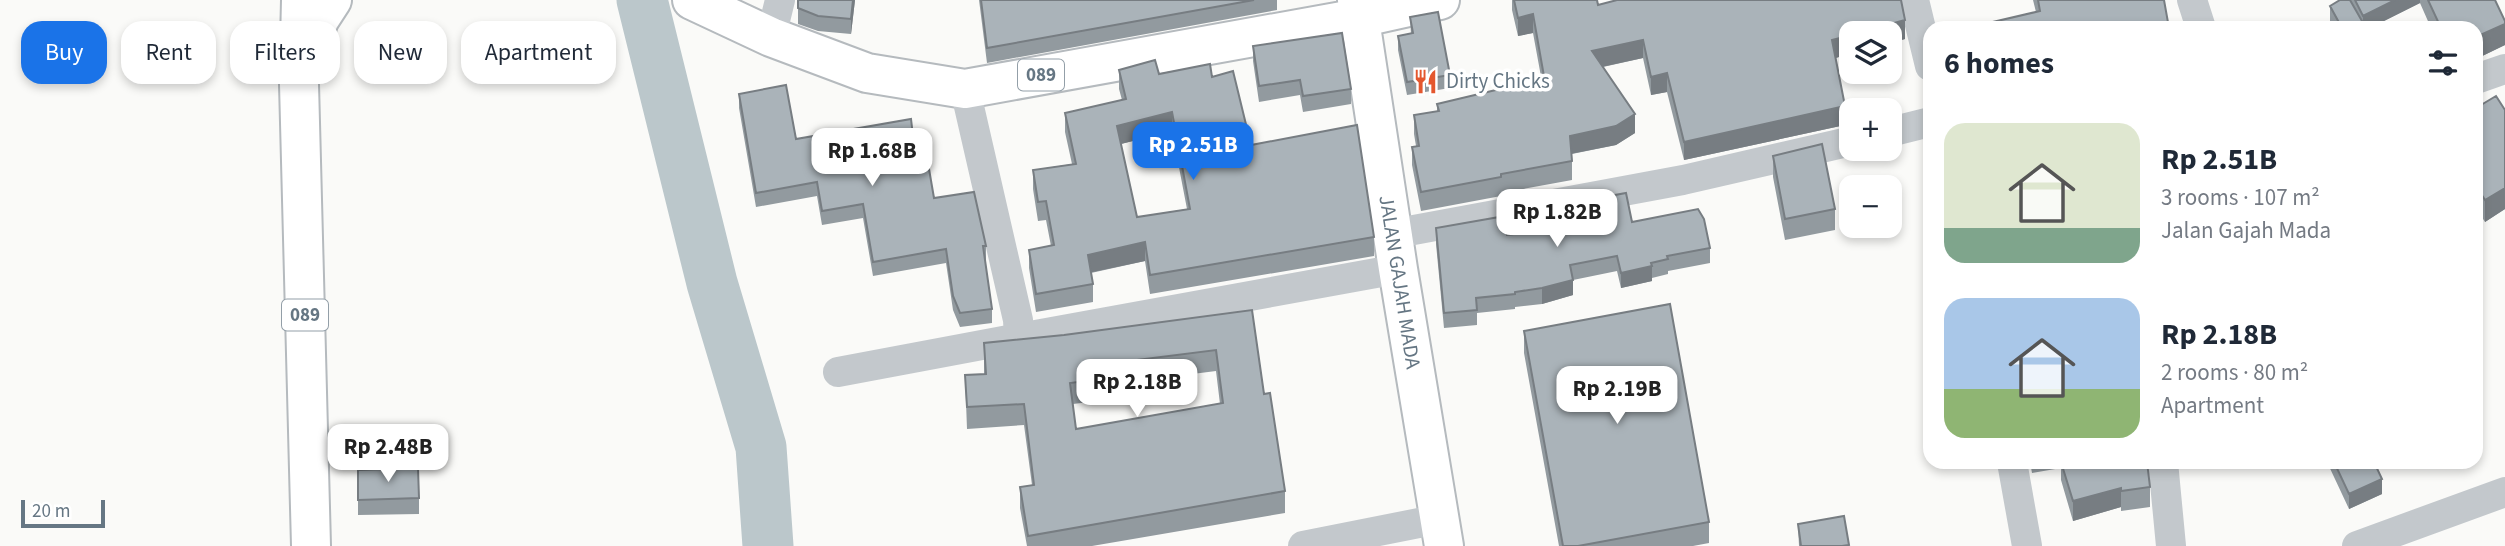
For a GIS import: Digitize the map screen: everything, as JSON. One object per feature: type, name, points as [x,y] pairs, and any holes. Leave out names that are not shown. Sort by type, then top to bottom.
[{"type":"main road","points":[[300,21],[301,0]]},
{"type":"main road","name":"089","points":[[319,21],[332,0]]},
{"type":"main road","name":"089","points":[[692,0],[771,37],[867,73],[965,89],[1358,9]]},
{"type":"main road","points":[[1358,9],[1440,0]]},
{"type":"main road","name":"JALAN GAJAH MADA","points":[[1358,9],[1442,532]]},
{"type":"main road","name":"089","points":[[299,84],[311,546]]},
{"type":"street","points":[[771,37],[780,0]]},
{"type":"street","points":[[1914,0],[1923,37]]},
{"type":"street","points":[[2192,0],[2199,21]]},
{"type":"street","points":[[2483,77],[2505,69]]},
{"type":"street","points":[[965,89],[1018,320],[1019,338]]},
{"type":"street","points":[[1902,129],[1923,124]]},
{"type":"street","points":[[838,372],[1019,338],[1839,144]]},
{"type":"street","points":[[2013,469],[2027,546]]},
{"type":"street","points":[[2164,469],[2171,546]]},
{"type":"street","points":[[2357,546],[2505,492]]},
{"type":"street","points":[[1303,546],[1442,532]]},
{"type":"building","points":[[798,0],[853,0],[851,19],[818,16],[798,8]]},
{"type":"building","points":[[981,0],[1254,0],[987,48]]},
{"type":"building","points":[[1514,0],[1597,0],[1598,5],[1617,0],[1901,0],[1905,20],[1839,21],[1839,38],[1832,40],[1843,98],[1839,98],[1839,107],[1684,142],[1667,73],[1651,77],[1643,40],[1592,51],[1635,114],[1616,126],[1570,136],[1572,161],[1421,192],[1412,147],[1419,146],[1414,115],[1439,111],[1437,104],[1500,89],[1545,82],[1533,14],[1518,18]]},
{"type":"building","points":[[2038,0],[2164,0],[2168,21],[1997,21],[2040,11]]},
{"type":"building","points":[[2340,0],[2350,0],[2362,21],[2338,21],[2330,6]]},
{"type":"building","points":[[2355,0],[2395,0],[2363,16]]},
{"type":"building","points":[[2428,0],[2495,0],[2505,24],[2483,34],[2483,21],[2438,21]]},
{"type":"building","points":[[1438,12],[1450,75],[1407,82],[1398,36],[1413,33],[1410,17]]},
{"type":"building","points":[[1342,33],[1351,89],[1303,96],[1300,80],[1259,86],[1253,46]]},
{"type":"building","points":[[1155,60],[1159,74],[1210,64],[1212,77],[1233,71],[1251,145],[1357,125],[1374,237],[1150,275],[1145,242],[1088,255],[1093,284],[1036,294],[1029,250],[1054,245],[1046,201],[1038,202],[1033,170],[1076,164],[1065,113],[1126,99],[1119,70]],"holes":[[[1172,112],[1190,209],[1137,217],[1117,126]]]},
{"type":"building","points":[[786,85],[796,139],[911,119],[913,136],[923,134],[934,198],[974,192],[986,246],[983,246],[992,309],[960,313],[953,296],[946,249],[873,262],[863,204],[822,211],[817,182],[756,193],[739,94]]},
{"type":"building","points":[[2496,96],[2505,110],[2505,188],[2485,200],[2483,197],[2483,104]]},
{"type":"building","points":[[1822,144],[1835,209],[1785,219],[1773,156]]},
{"type":"building","points":[[1626,193],[1632,222],[1698,209],[1704,219],[1710,248],[1667,256],[1668,259],[1651,263],[1652,266],[1621,273],[1617,256],[1570,265],[1573,280],[1515,294],[1476,298],[1477,310],[1444,313],[1436,228],[1505,216],[1507,235],[1570,227],[1566,204]]},
{"type":"building","points":[[1670,304],[1709,522],[1578,546],[1563,546],[1524,331]]},
{"type":"building","points":[[1252,310],[1264,394],[1270,393],[1285,491],[1028,536],[1020,487],[1034,485],[1024,404],[967,407],[965,375],[986,374],[984,343]],"holes":[[[1216,350],[1223,403],[1076,429],[1070,383],[1122,376],[1120,362]]]},
{"type":"building","points":[[418,468],[419,498],[358,500],[358,470]]},
{"type":"building","points":[[2063,469],[2148,469],[2150,487],[2121,491],[2121,488],[2073,501]]},
{"type":"building","points":[[2337,469],[2377,469],[2382,479],[2349,494]]},
{"type":"building","points":[[1844,516],[1849,545],[1801,546],[1798,524]]},
{"type":"waterway","points":[[642,0],[712,283],[761,447],[768,546]]},
{"type":"place","name":"Dirty Chicks","points":[[1426,81]]}]
